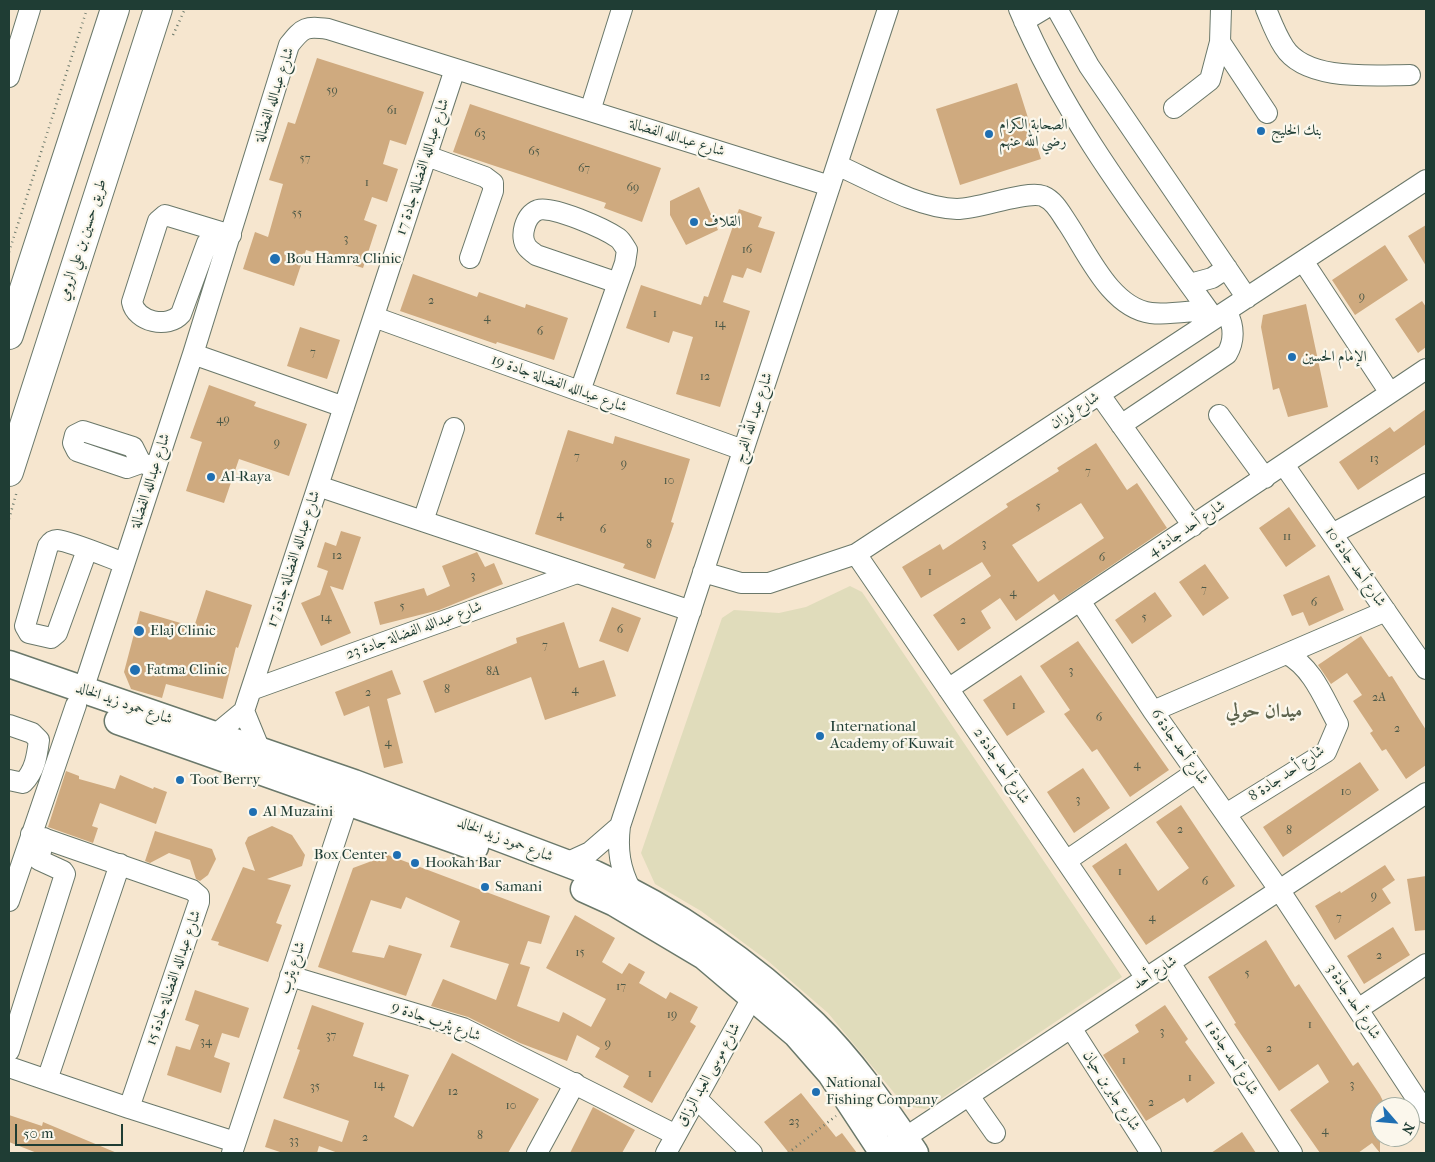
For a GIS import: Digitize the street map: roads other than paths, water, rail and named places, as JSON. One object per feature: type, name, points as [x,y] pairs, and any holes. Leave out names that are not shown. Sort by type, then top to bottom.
[{"type":"highway","points":[[89,89],[110,9]]},
{"type":"highway","points":[[9,335],[115,9]]},
{"type":"highway","name":"طريق حسين بن علي الرومي","points":[[9,472],[158,9]]},
{"type":"highway","points":[[133,87],[175,9]]},
{"type":"main road","name":"شارع حمود زيد الخالد","points":[[9,664],[80,698],[351,793],[566,863],[631,890],[686,924],[762,978],[814,1024],[857,1071],[910,1146]]},
{"type":"main road","name":"شارع حمود زيد الخالد","points":[[9,683],[80,698],[215,735],[260,750],[466,844],[578,886],[615,903],[704,956],[796,1034],[831,1074],[883,1153]]},
{"type":"street","points":[[9,76],[14,44],[30,9]]},
{"type":"street","points":[[590,111],[622,9]]},
{"type":"street","name":"شارع عبد الله الفرج","points":[[631,890],[621,866],[618,840],[620,826],[888,9]]},
{"type":"street","points":[[1044,9],[1022,15],[1050,71],[1091,142],[1190,284],[1217,314],[1232,322],[1233,344],[1227,354],[1121,425]]},
{"type":"street","points":[[1057,9],[1090,66],[1247,298]]},
{"type":"street","points":[[1174,108],[1210,80],[1220,42],[1221,9]]},
{"type":"street","points":[[1266,9],[1284,48],[1295,59],[1308,65],[1346,76],[1410,75]]},
{"type":"street","name":"شارع عبدالله الفضالة","points":[[9,901],[38,836],[46,764],[80,698],[124,563],[148,465],[193,354],[224,233],[289,45],[300,31],[310,26],[328,29],[830,186]]},
{"type":"street","points":[[1220,42],[1267,114]]},
{"type":"street","name":"شارع عبدالله الفضالة جادة 17","points":[[244,711],[456,69]]},
{"type":"street","points":[[427,156],[485,177],[493,183],[493,191],[470,258]]},
{"type":"street","points":[[837,165],[919,201],[946,208],[973,208],[1028,196],[1043,196],[1057,207],[1108,284],[1125,303],[1139,310],[1159,314],[1217,314]]},
{"type":"street","name":"شارع لوزان","points":[[703,572],[741,583],[769,582],[856,554],[1100,395],[1217,314],[1247,298],[1426,180]]},
{"type":"street","points":[[580,391],[618,283],[627,250],[620,240],[601,228],[548,210],[537,210],[529,218],[524,228],[524,239],[527,247],[536,255],[618,283]]},
{"type":"street","points":[[165,215],[224,233],[207,243],[181,314],[175,320],[168,323],[150,320],[137,311],[132,302],[158,221],[165,215]]},
{"type":"street","points":[[1303,261],[1390,393]]},
{"type":"street","points":[[1190,284],[1212,278],[1227,268]]},
{"type":"street","name":"شارع عبدالله الفضالة جادة 19","points":[[374,317],[743,450]]},
{"type":"street","points":[[193,354],[344,406]]},
{"type":"street","name":"شارع أحد جادة 4","points":[[948,689],[1426,369]]},
{"type":"street","points":[[1100,395],[1193,526]]},
{"type":"street","points":[[1220,414],[1265,478]]},
{"type":"street","points":[[423,521],[454,428]]},
{"type":"street","name":"شارع أحد جادة 10","points":[[1284,465],[1426,669]]},
{"type":"street","points":[[1332,534],[1426,484]]},
{"type":"street","points":[[318,486],[691,611]]},
{"type":"street","points":[[87,550],[58,633],[51,638],[29,633],[24,626],[48,546],[51,542],[57,540],[87,550],[124,563]]},
{"type":"street","name":"شارع أحد جادة 2","points":[[856,554],[1146,978]]},
{"type":"street","name":"شارع عبدالله الفضالة جادة 23","points":[[251,690],[577,573]]},
{"type":"street","name":"شارع أحد جادة 6","points":[[1080,601],[1153,711],[1280,891]]},
{"type":"street","points":[[1153,711],[1386,611]]},
{"type":"street","name":"شارع أحد جادة 8","points":[[1226,814],[1326,752],[1333,738],[1338,724],[1308,670],[1299,660],[1287,654]]},
{"type":"street","points":[[215,735],[244,711],[260,750]]},
{"type":"street","points":[[9,725],[37,736],[46,764],[22,783],[9,780]]},
{"type":"street","points":[[1066,861],[1196,772]]},
{"type":"street","name":"شارع يثرب","points":[[234,1148],[351,793]]},
{"type":"street","name":"شارع أحد","points":[[883,1153],[910,1146],[969,1096],[1426,793]]},
{"type":"street","name":"شارع عبد الله الفرج","points":[[566,863],[596,848],[620,826]]},
{"type":"street","points":[[9,1051],[65,874],[63,871],[39,860],[38,836]]},
{"type":"street","name":"شارع عبدالله الفضالة جادة 15","points":[[38,836],[192,890],[199,896],[199,902],[129,1108]]},
{"type":"street","points":[[47,1080],[120,864]]},
{"type":"street","name":"شارع أحد جادة 3","points":[[1280,891],[1426,1114]]},
{"type":"street","name":"شارع أحد جادة 1","points":[[1170,964],[1292,1153]]},
{"type":"street","points":[[1358,1009],[1426,964]]},
{"type":"street","name":"شارع يثرب جادة 9","points":[[290,976],[463,1028],[676,1135]]},
{"type":"street","name":"شارع موسى العبد الرزاق","points":[[666,1153],[753,996]]},
{"type":"street","name":"شارع جابر بن حيان","points":[[1071,1028],[1151,1153]]},
{"type":"street","points":[[9,1067],[129,1108],[234,1148]]},
{"type":"street","points":[[537,1153],[575,1083]]},
{"type":"street","points":[[969,1096],[995,1133]]},
{"type":"street","points":[[696,1098],[752,1153]]},
{"type":"place","name":"بنك الخليج","points":[[1261,131]]},
{"type":"place","name":"الصحابة الكرام رضي الله عنهم","points":[[989,134]]},
{"type":"place","name":"القلاف","points":[[694,222]]},
{"type":"place","name":"Bou Hamra Clinic","points":[[275,259]]},
{"type":"place","name":"الإمام الحسين","points":[[1292,357]]},
{"type":"place","name":"Al-Raya","points":[[211,477]]},
{"type":"place","name":"Elaj Clinic","points":[[139,631]]},
{"type":"place","name":"Fatma Clinic","points":[[135,670]]},
{"type":"place","name":"International Academy of Kuwait","points":[[820,736]]},
{"type":"place","name":"Toot Berry","points":[[180,780]]},
{"type":"place","name":"Al Muzaini","points":[[253,812]]},
{"type":"place","name":"Box Center","points":[[397,855]]},
{"type":"place","name":"Hookah Bar","points":[[415,863]]},
{"type":"place","name":"Samani","points":[[485,887]]},
{"type":"place","name":"National Fishing Company","points":[[816,1092]]},
{"type":"district","name":"ميدان حولي","points":[[1264,712]]}]
